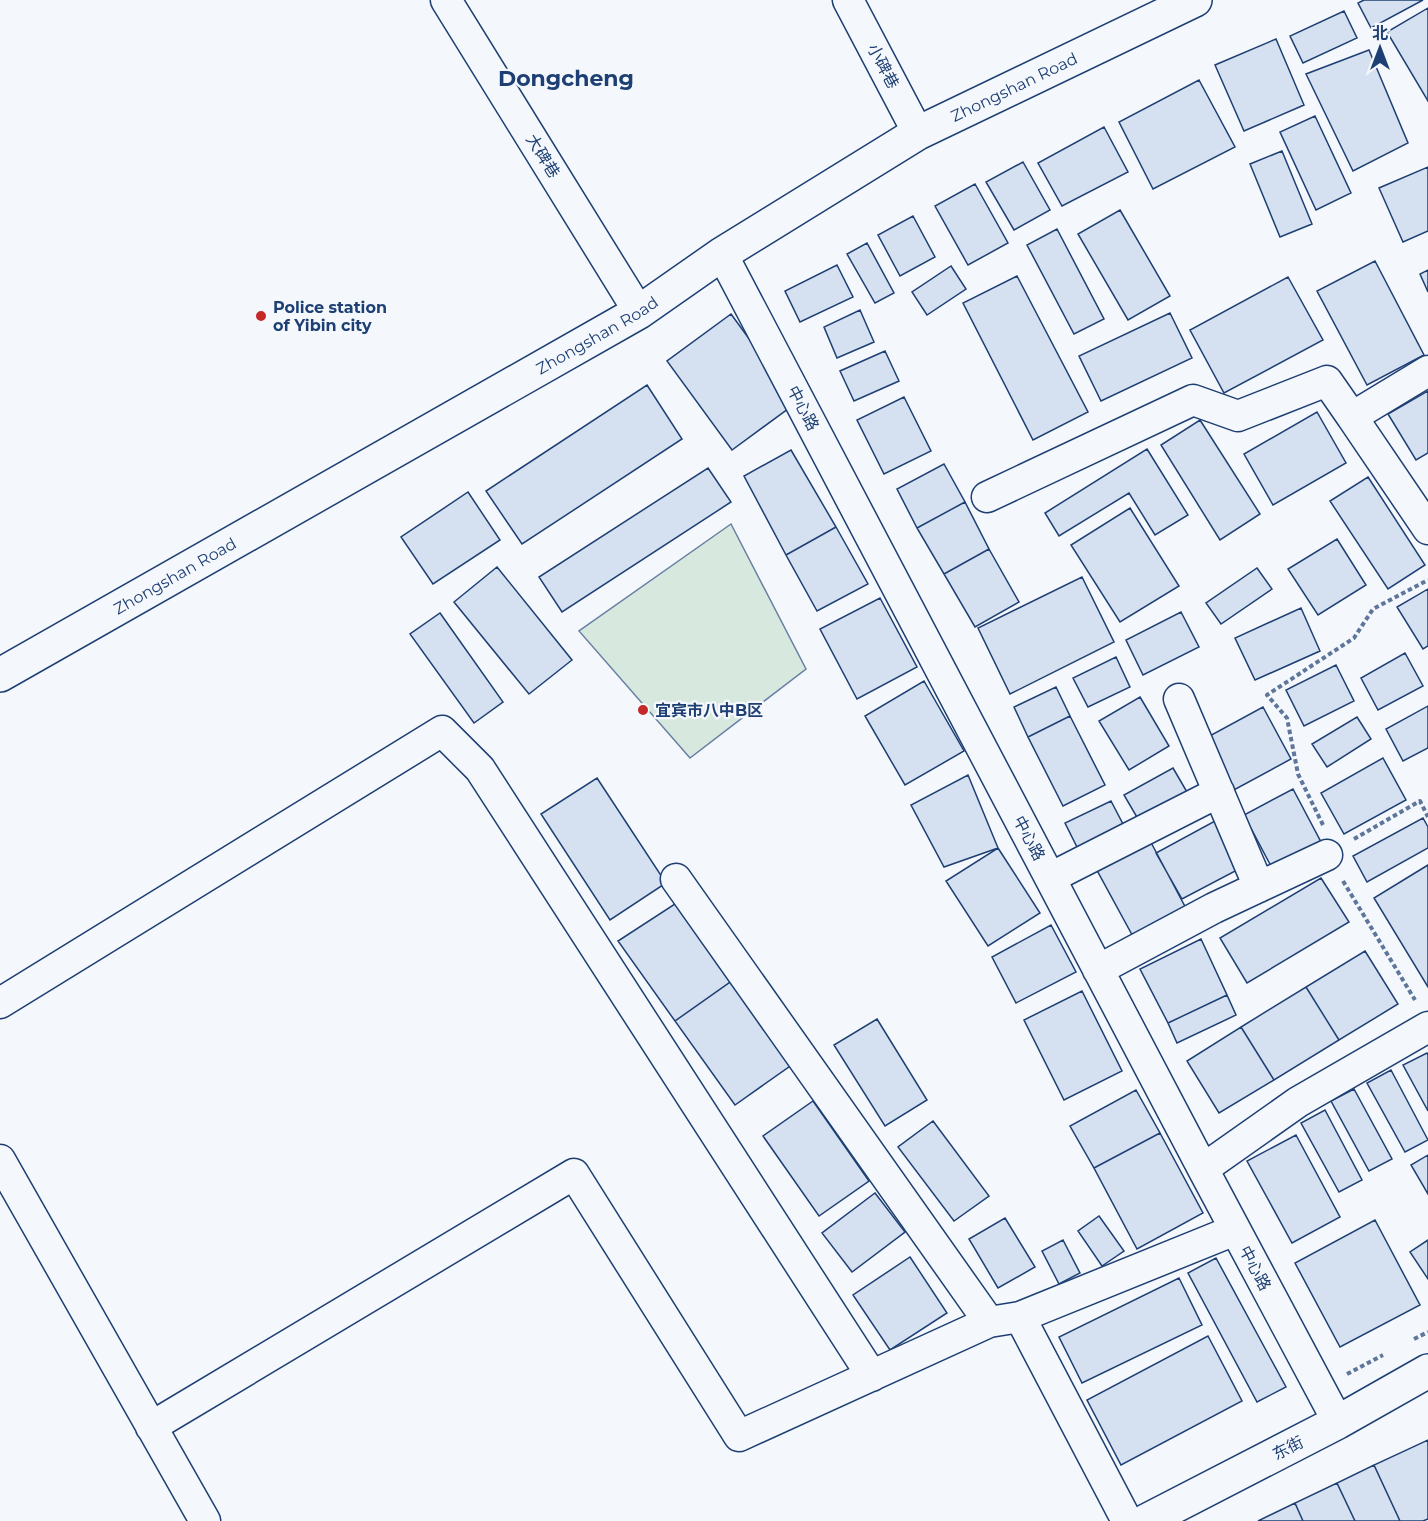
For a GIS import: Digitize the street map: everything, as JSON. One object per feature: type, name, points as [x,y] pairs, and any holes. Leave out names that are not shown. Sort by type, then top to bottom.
[{"type":"main road","name":"Zhongshan Road","points":[[0,675],[639,312],[722,254],[918,133],[1195,0]]},
{"type":"main road","name":"东街","points":[[1146,1521],[1338,1422],[1428,1371]]},
{"type":"street","name":"大碑巷","points":[[446,0],[639,312]]},
{"type":"street","name":"小碑巷","points":[[848,0],[918,133]]},
{"type":"street","name":"中心路","points":[[722,254],[1234,1230],[1338,1422]]},
{"type":"street","points":[[1352,417],[1428,371]]},
{"type":"street","points":[[987,497],[1194,400],[1238,416],[1327,381],[1428,529]]},
{"type":"street","points":[[1179,699],[1259,887]]},
{"type":"street","points":[[0,1003],[442,731],[480,769],[872,1376]]},
{"type":"street","points":[[1050,878],[1219,792]]},
{"type":"street","points":[[1098,970],[1214,908],[1327,855]]},
{"type":"street","points":[[676,879],[989,1322]]},
{"type":"street","points":[[1203,1169],[1422,1015]]},
{"type":"street","points":[[0,1160],[205,1521]]},
{"type":"street","points":[[151,1427],[574,1174],[739,1436],[989,1322],[1020,1317],[1234,1230]]},
{"type":"street","points":[[1020,1317],[1127,1521]]},
{"type":"path","points":[[1422,1015],[1327,855],[1327,834],[1298,774],[1287,718],[1267,695],[1354,638],[1373,609],[1428,580]]},
{"type":"path","points":[[1327,855],[1420,801],[1428,817]]},
{"type":"path","points":[[1408,1342],[1428,1332]]},
{"type":"path","points":[[1320,1388],[1389,1352]]},
{"type":"shaded area","points":[[731,524],[806,669],[690,758],[579,631]]},
{"type":"building","points":[[1364,0],[1423,0],[1371,28],[1358,3]]},
{"type":"building","points":[[1428,8],[1428,101],[1387,32]]},
{"type":"building","points":[[1344,11],[1357,38],[1303,63],[1290,36]]},
{"type":"building","points":[[1276,39],[1304,105],[1244,131],[1215,65]]},
{"type":"building","points":[[1369,50],[1408,143],[1353,171],[1306,74]]},
{"type":"building","points":[[1199,80],[1235,147],[1153,189],[1119,122]]},
{"type":"building","points":[[1315,116],[1351,193],[1316,210],[1280,132]]},
{"type":"building","points":[[1104,127],[1128,172],[1062,206],[1038,163]]},
{"type":"building","points":[[1282,151],[1312,224],[1280,237],[1250,164]]},
{"type":"building","points":[[1023,162],[1050,210],[1014,230],[986,182]]},
{"type":"building","points":[[1428,167],[1428,231],[1403,242],[1379,188]]},
{"type":"building","points":[[975,184],[1008,243],[968,265],[935,206]]},
{"type":"building","points":[[1120,210],[1170,296],[1128,320],[1078,234]]},
{"type":"building","points":[[913,216],[935,257],[900,276],[878,235]]},
{"type":"building","points":[[1057,229],[1104,319],[1074,334],[1027,245]]},
{"type":"building","points":[[867,243],[894,293],[875,303],[847,254]]},
{"type":"building","points":[[1375,261],[1424,355],[1367,385],[1317,291]]},
{"type":"building","points":[[837,265],[853,297],[800,322],[785,291]]},
{"type":"building","points":[[951,266],[966,289],[927,315],[912,292]]},
{"type":"building","points":[[1428,270],[1428,292],[1420,274]]},
{"type":"building","points":[[1017,276],[1088,412],[1033,440],[963,303]]},
{"type":"building","points":[[1288,277],[1323,340],[1224,393],[1190,330]]},
{"type":"building","points":[[860,310],[874,342],[837,358],[824,327]]},
{"type":"building","points":[[1170,313],[1192,358],[1101,401],[1079,356]]},
{"type":"building","points":[[731,314],[796,403],[732,450],[667,361]]},
{"type":"building","points":[[885,351],[899,381],[854,401],[840,371]]},
{"type":"building","points":[[647,385],[682,439],[522,544],[486,491]]},
{"type":"building","points":[[1428,391],[1428,453],[1416,460],[1388,414]]},
{"type":"building","points":[[904,397],[931,451],[884,474],[857,420]]},
{"type":"building","points":[[1317,412],[1346,463],[1273,505],[1244,454]]},
{"type":"building","points":[[1200,420],[1260,514],[1220,540],[1161,445]]},
{"type":"building","points":[[1147,449],[1188,515],[1155,535],[1129,493],[1059,536],[1045,513]]},
{"type":"building","points":[[791,450],[836,527],[786,555],[744,476]]},
{"type":"building","points":[[944,464],[965,502],[917,528],[897,489]]},
{"type":"building","points":[[708,468],[731,502],[562,612],[539,577]]},
{"type":"building","points":[[1368,477],[1425,565],[1388,589],[1330,501]]},
{"type":"building","points":[[468,492],[500,540],[433,584],[401,537]]},
{"type":"building","points":[[965,502],[989,549],[944,574],[917,528]]},
{"type":"building","points":[[1130,508],[1179,586],[1120,622],[1071,545]]},
{"type":"building","points":[[836,527],[868,584],[817,611],[786,555]]},
{"type":"building","points":[[1337,539],[1366,585],[1318,615],[1288,569]]},
{"type":"building","points":[[989,549],[1019,602],[975,627],[944,574]]},
{"type":"building","points":[[497,567],[572,660],[529,694],[454,602]]},
{"type":"building","points":[[1257,568],[1272,589],[1221,624],[1206,603]]},
{"type":"building","points":[[1082,577],[1114,642],[1010,694],[978,628]]},
{"type":"building","points":[[1428,589],[1428,646],[1423,649],[1397,607]]},
{"type":"building","points":[[880,598],[917,667],[857,699],[820,629]]},
{"type":"building","points":[[1301,608],[1320,651],[1255,680],[1235,638]]},
{"type":"building","points":[[1181,612],[1199,647],[1143,675],[1126,640]]},
{"type":"building","points":[[440,613],[503,702],[474,723],[410,634]]},
{"type":"building","points":[[1405,653],[1423,686],[1378,710],[1361,678]]},
{"type":"building","points":[[1116,657],[1130,687],[1088,707],[1073,678]]},
{"type":"building","points":[[1336,665],[1354,701],[1304,726],[1286,690]]},
{"type":"building","points":[[924,681],[964,751],[905,785],[865,716]]},
{"type":"building","points":[[1056,687],[1070,716],[1028,737],[1014,707]]},
{"type":"building","points":[[1140,697],[1169,746],[1129,770],[1099,721]]},
{"type":"building","points":[[1428,706],[1428,748],[1403,761],[1386,729]]},
{"type":"building","points":[[1263,707],[1291,759],[1232,791],[1204,739]]},
{"type":"building","points":[[1070,716],[1105,785],[1063,806],[1028,737]]},
{"type":"building","points":[[1357,717],[1371,739],[1327,767],[1312,744]]},
{"type":"building","points":[[1383,758],[1406,800],[1344,834],[1321,793]]},
{"type":"building","points":[[1173,768],[1187,792],[1138,819],[1124,795]]},
{"type":"building","points":[[968,775],[998,848],[944,867],[911,805]]},
{"type":"building","points":[[597,778],[666,883],[610,920],[541,814]]},
{"type":"building","points":[[1293,789],[1321,842],[1272,868],[1244,815]]},
{"type":"building","points":[[1111,801],[1124,826],[1078,849],[1065,823]]},
{"type":"building","points":[[1423,818],[1428,827],[1428,848],[1367,882],[1353,856]]},
{"type":"building","points":[[1215,821],[1241,868],[1182,899],[1156,853]]},
{"type":"building","points":[[1147,835],[1189,914],[1136,942],[1093,863]]},
{"type":"building","points":[[998,848],[1040,913],[988,946],[946,881]]},
{"type":"building","points":[[1428,865],[1428,987],[1374,898]]},
{"type":"building","points":[[1321,878],[1349,922],[1247,983],[1220,938]]},
{"type":"building","points":[[681,900],[733,980],[675,1021],[618,941]]},
{"type":"building","points":[[1051,925],[1076,972],[1016,1003],[992,957]]},
{"type":"building","points":[[1201,939],[1227,995],[1168,1023],[1140,969]]},
{"type":"building","points":[[1365,951],[1398,1004],[1339,1040],[1306,987]]},
{"type":"building","points":[[733,980],[793,1064],[735,1105],[675,1021]]},
{"type":"building","points":[[1306,987],[1339,1040],[1274,1080],[1241,1027]]},
{"type":"building","points":[[1082,991],[1122,1071],[1064,1100],[1024,1020]]},
{"type":"building","points":[[1227,995],[1236,1015],[1177,1043],[1168,1023]]},
{"type":"building","points":[[877,1019],[927,1100],[885,1126],[834,1045]]},
{"type":"building","points":[[1241,1027],[1274,1080],[1219,1113],[1187,1061]]},
{"type":"building","points":[[1427,1053],[1428,1055],[1428,1111],[1403,1065]]},
{"type":"building","points":[[1391,1070],[1428,1140],[1405,1152],[1367,1083]]},
{"type":"building","points":[[1354,1089],[1392,1159],[1369,1171],[1331,1101]]},
{"type":"building","points":[[1136,1090],[1160,1133],[1094,1168],[1070,1126]]},
{"type":"building","points":[[813,1101],[869,1181],[819,1216],[763,1136]]},
{"type":"building","points":[[1325,1110],[1362,1180],[1339,1192],[1301,1123]]},
{"type":"building","points":[[933,1121],[989,1196],[954,1221],[898,1147]]},
{"type":"building","points":[[1160,1133],[1203,1213],[1137,1249],[1094,1168]]},
{"type":"building","points":[[1296,1135],[1340,1217],[1292,1243],[1247,1161]]},
{"type":"building","points":[[1428,1155],[1428,1194],[1411,1165]]},
{"type":"building","points":[[875,1193],[905,1232],[852,1272],[822,1233]]},
{"type":"building","points":[[1099,1216],[1124,1251],[1102,1266],[1078,1231]]},
{"type":"building","points":[[1005,1218],[1035,1267],[998,1288],[969,1239]]},
{"type":"building","points":[[1375,1220],[1420,1305],[1340,1347],[1295,1263]]},
{"type":"building","points":[[1063,1240],[1080,1273],[1059,1284],[1042,1251]]},
{"type":"building","points":[[1428,1240],[1428,1279],[1410,1252]]},
{"type":"building","points":[[910,1257],[947,1313],[890,1350],[853,1295]]},
{"type":"building","points":[[1216,1258],[1286,1387],[1257,1402],[1188,1273]]},
{"type":"building","points":[[1179,1278],[1202,1325],[1082,1383],[1059,1337]]},
{"type":"building","points":[[1208,1336],[1242,1401],[1121,1465],[1087,1400]]},
{"type":"building","points":[[1428,1440],[1428,1519],[1400,1521],[1374,1465]]},
{"type":"building","points":[[1374,1465],[1400,1521],[1355,1521],[1337,1483]]},
{"type":"building","points":[[1337,1483],[1355,1521],[1303,1521],[1295,1503]]},
{"type":"building","points":[[1295,1503],[1303,1521],[1258,1521]]},
{"type":"place","name":"Police station of Yibin city","points":[[261,316]]},
{"type":"place","name":"宜宾市八中B区","points":[[643,710]]},
{"type":"district","name":"Dongcheng","points":[[566,78]]}]
